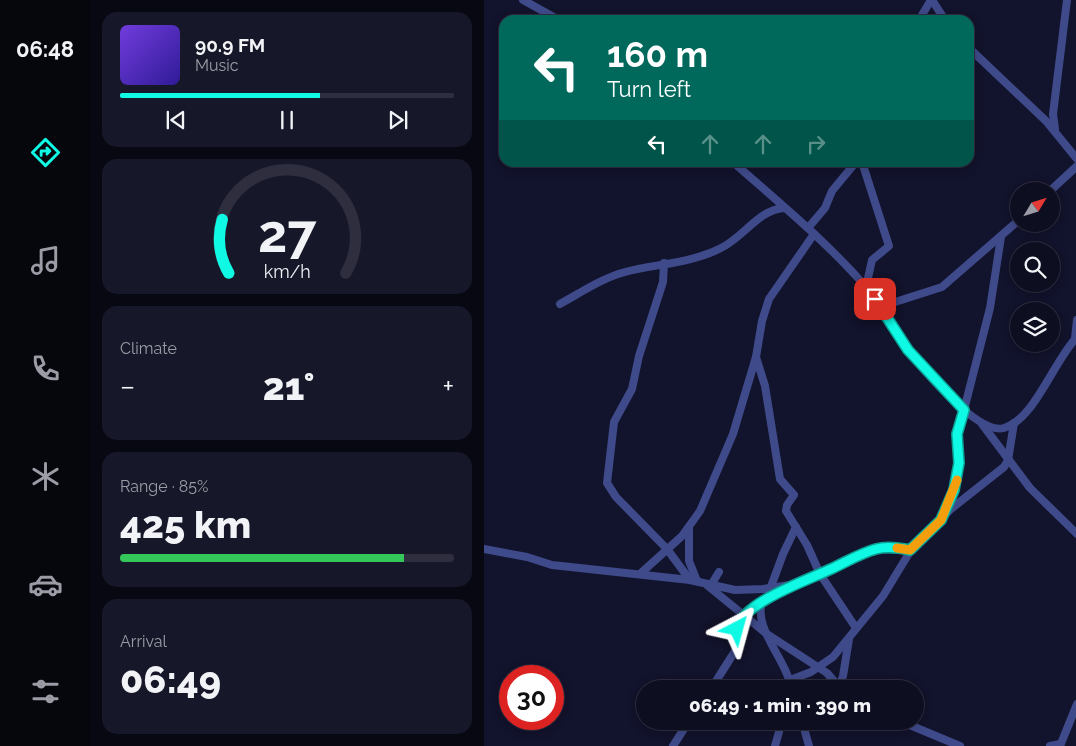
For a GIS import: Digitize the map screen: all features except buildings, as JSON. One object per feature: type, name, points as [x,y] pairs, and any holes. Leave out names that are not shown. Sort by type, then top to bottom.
[{"type":"street","points":[[523,0],[550,15]]},
{"type":"street","points":[[922,15],[931,0],[942,15]]},
{"type":"street","points":[[1056,134],[1053,114],[1067,0]]},
{"type":"street","points":[[974,53],[1023,98],[1076,158]]},
{"type":"street","points":[[1059,182],[1076,166]]},
{"type":"street","points":[[739,167],[808,228],[866,287],[908,350],[964,410],[982,424],[992,428],[1002,428],[1014,423],[1027,411],[1076,338],[1076,320]]},
{"type":"street","points":[[808,228],[825,208],[832,191],[852,167]]},
{"type":"street","points":[[864,167],[889,246],[872,260],[866,287]]},
{"type":"street","points":[[560,304],[616,275],[716,251],[736,239],[769,211],[784,208]]},
{"type":"street","points":[[875,299],[892,303],[942,288],[1010,228]]},
{"type":"street","points":[[641,573],[689,528],[700,511],[733,434],[756,357],[762,321],[769,299],[814,234]]},
{"type":"street","points":[[941,520],[957,483],[959,463],[957,434],[990,308],[1001,237]]},
{"type":"street","points":[[664,263],[663,282],[639,356],[632,389],[614,422],[607,478],[608,486],[612,493],[667,549],[693,580]]},
{"type":"street","points":[[756,357],[766,386],[780,479],[794,495],[787,505],[786,511],[807,545],[820,574],[854,625]]},
{"type":"street","points":[[842,680],[849,638],[854,625],[883,596],[910,550],[956,505],[994,476],[1008,460],[1014,423]]},
{"type":"street","points":[[982,424],[1036,495],[1057,512],[1076,534]]},
{"type":"street","points":[[689,528],[689,561],[693,580]]},
{"type":"street","points":[[788,680],[782,660],[767,634],[760,608],[772,588],[783,554],[796,528]]},
{"type":"street","points":[[484,549],[560,566],[641,573],[693,580],[735,590],[790,585],[820,574],[875,549],[910,550]]},
{"type":"street","points":[[709,585],[719,572]]},
{"type":"street","points":[[709,585],[767,634],[829,675],[833,680]]},
{"type":"street","points":[[738,623],[762,602],[790,585]]},
{"type":"street","points":[[717,680],[736,652],[738,623],[733,606]]},
{"type":"street","points":[[798,680],[833,657],[849,638]]},
{"type":"street","points":[[1050,746],[1060,745],[1076,704]]},
{"type":"street","points":[[673,746],[683,730]]},
{"type":"street","points":[[774,746],[779,730]]},
{"type":"street","points":[[805,730],[810,746]]},
{"type":"street","points":[[922,730],[960,746]]},
{"type":"slow traffic","points":[[897,548],[910,550],[941,520],[957,480]]},
{"type":"route","points":[[737,629],[738,623],[745,616],[767,599],[790,585],[820,574],[875,549],[898,548],[910,550],[941,520],[957,483],[959,463],[957,434],[958,424],[964,410],[943,390],[908,350],[875,299]]}]
